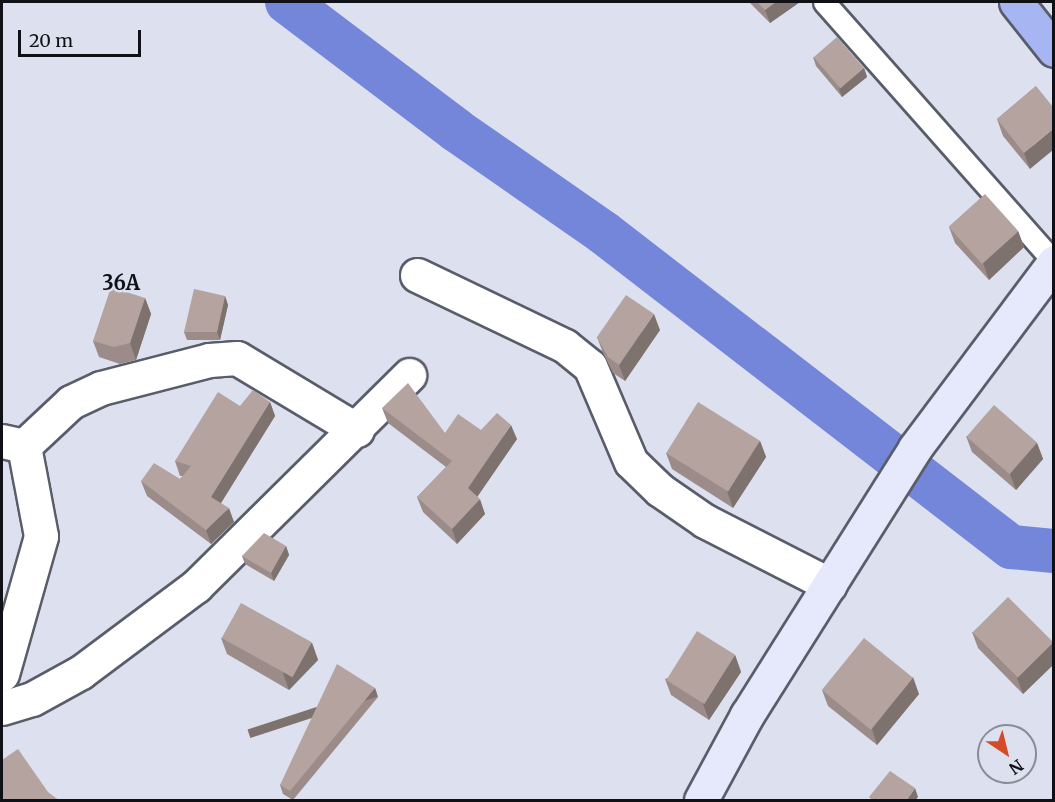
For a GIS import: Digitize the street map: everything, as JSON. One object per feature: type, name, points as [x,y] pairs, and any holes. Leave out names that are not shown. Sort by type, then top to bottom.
[{"type":"highway","points":[[1016,2],[1053,50]]},
{"type":"street","points":[[701,801],[879,503],[915,448],[1053,262]]},
{"type":"street","points":[[417,275],[565,346],[590,366],[631,462],[660,490],[705,521],[830,585]]},
{"type":"street","points":[[2,674],[41,537],[13,443],[71,402],[101,388],[218,359],[237,358],[357,430]]},
{"type":"street","points":[[2,708],[32,699],[81,672],[196,586],[357,430],[409,375]]},
{"type":"lane","points":[[824,2],[1053,262]]},
{"type":"building","points":[[757,2],[776,2],[765,10]]},
{"type":"building","points":[[837,37],[864,68],[841,88],[814,57]]},
{"type":"building","points":[[1036,86],[1053,107],[1053,129],[1024,153],[997,119]]},
{"type":"building","points":[[985,194],[1018,231],[982,264],[949,227]]},
{"type":"building","points":[[111,287],[145,298],[130,343],[114,347],[93,341]]},
{"type":"building","points":[[194,289],[225,296],[217,332],[184,332]]},
{"type":"building","points":[[626,295],[654,314],[619,365],[608,357],[597,337]]},
{"type":"building","points":[[408,383],[445,433],[458,414],[481,430],[497,413],[511,425],[468,488],[480,499],[452,529],[417,497],[452,461],[382,408]]},
{"type":"building","points":[[253,390],[270,402],[211,497],[229,508],[206,530],[141,481],[154,463],[180,479],[191,466],[175,461],[218,392],[240,406]]},
{"type":"building","points":[[698,402],[760,441],[728,492],[666,453]]},
{"type":"building","points":[[994,405],[1037,442],[1009,474],[966,437]]},
{"type":"building","points":[[264,533],[286,546],[271,573],[242,556]]},
{"type":"building","points":[[1008,597],[1053,642],[1018,678],[973,632]]},
{"type":"building","points":[[241,603],[312,642],[292,677],[222,638]]},
{"type":"building","points":[[697,631],[735,655],[704,704],[666,680]]},
{"type":"building","points":[[864,638],[913,678],[871,730],[822,690]]},
{"type":"building","points":[[337,664],[375,688],[290,791],[280,785]]},
{"type":"building","points":[[18,749],[48,792],[60,801],[2,801],[2,760]]},
{"type":"building","points":[[890,771],[915,788],[906,801],[873,801],[869,797]]},
{"type":"waterway","points":[[287,2],[456,130],[604,233],[1011,547],[1054,551]]},
{"type":"district","name":"36A","points":[[121,282]]}]
